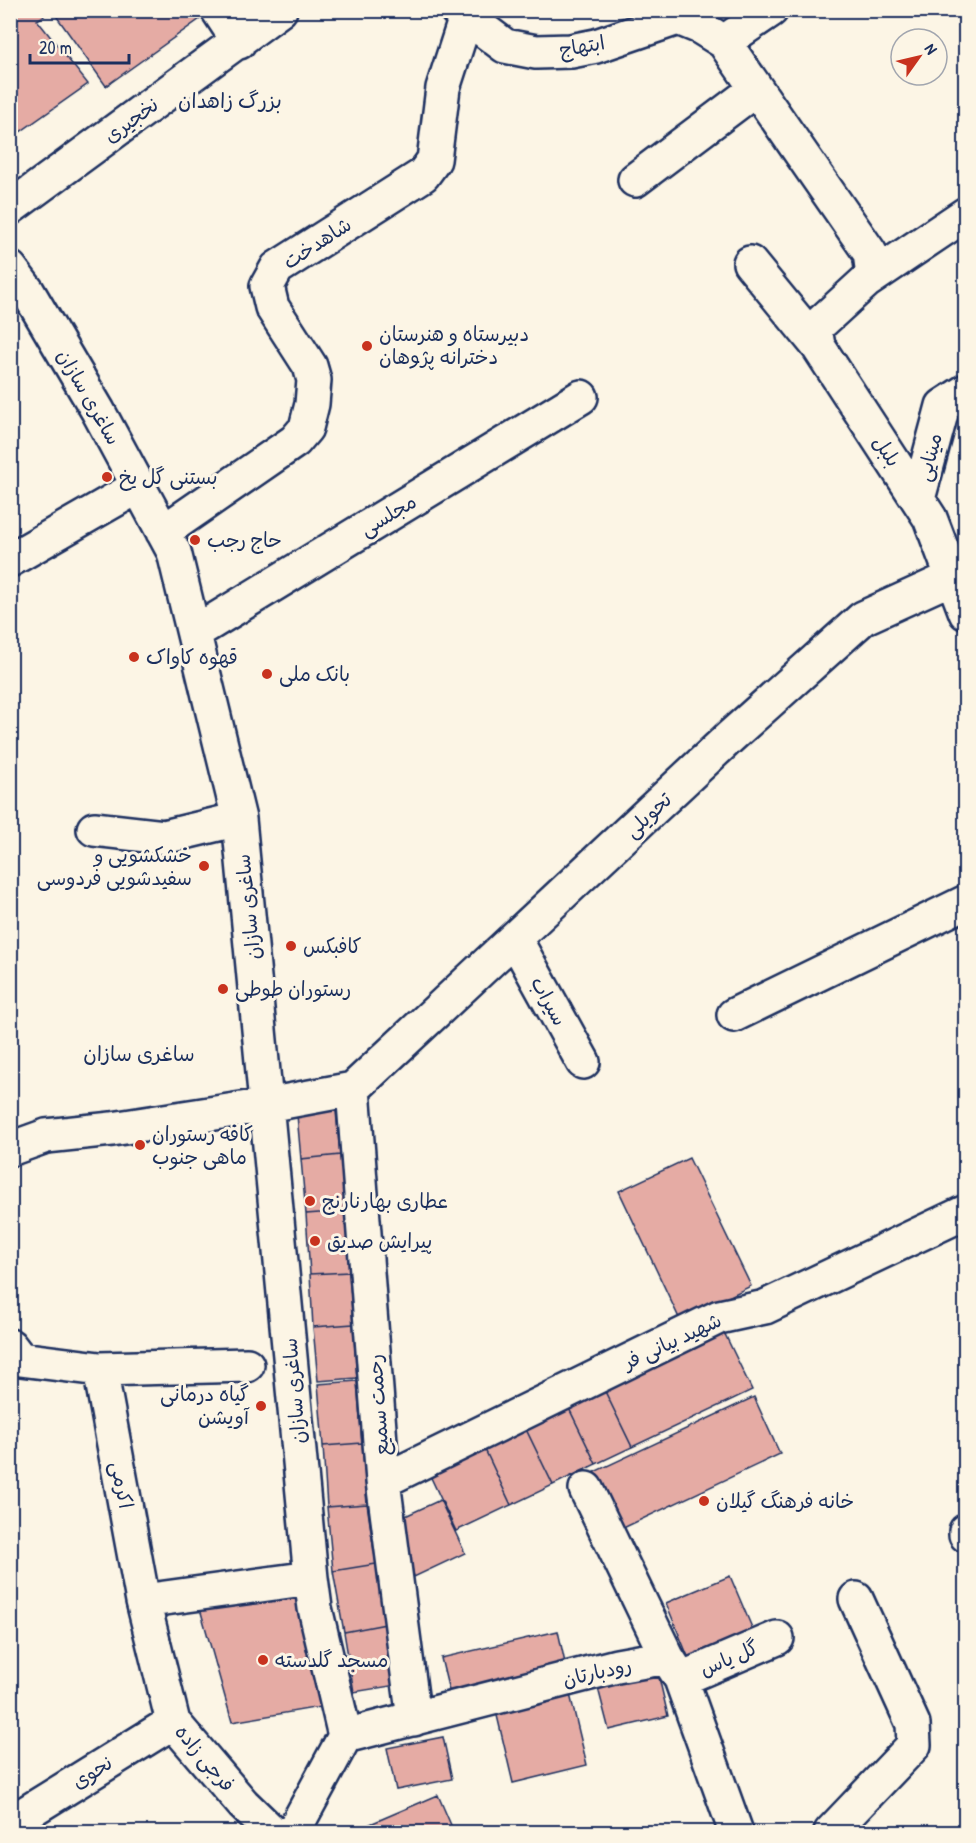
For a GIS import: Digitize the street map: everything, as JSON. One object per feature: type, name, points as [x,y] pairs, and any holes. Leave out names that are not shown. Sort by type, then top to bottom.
[{"type":"street","points":[[218,10],[239,42]]},
{"type":"street","name":"نخجیری","points":[[10,208],[280,10]]},
{"type":"street","points":[[723,42],[771,10]]},
{"type":"street","name":"ابتهاج","points":[[461,14],[505,46],[536,52],[571,51],[596,46],[678,18],[700,27],[723,42],[870,253],[873,275],[868,280]]},
{"type":"street","name":"شاهدخت","points":[[163,532],[296,441],[306,428],[312,404],[314,380],[310,366],[272,307],[267,286],[277,268],[423,175],[435,160],[443,88],[461,14]]},
{"type":"street","points":[[635,180],[756,89]]},
{"type":"street","points":[[817,337],[868,280],[966,214]]},
{"type":"street","name":"بلبل","points":[[750,263],[817,337],[918,498],[930,518],[958,579],[966,613]]},
{"type":"street","name":"ساغری سازان","points":[[10,268],[28,292],[87,391],[174,552],[239,819],[311,1578],[315,1608],[345,1737]]},
{"type":"street","name":"مینایی","points":[[918,498],[943,406],[966,392]]},
{"type":"street","name":"مجلسی","points":[[194,633],[582,397]]},
{"type":"street","points":[[10,560],[139,486]]},
{"type":"street","name":"تحویلی","points":[[353,1089],[730,737],[863,618],[958,579]]},
{"type":"street","points":[[94,829],[164,837],[239,819]]},
{"type":"street","points":[[734,1015],[966,902]]},
{"type":"street","name":"سیراب","points":[[515,939],[583,1062]]},
{"type":"street","points":[[10,1149],[46,1136],[112,1129],[353,1089]]},
{"type":"street","name":"رحمت سمیع","points":[[353,1089],[383,1481],[414,1719]]},
{"type":"street","name":"شهید بیانی فر","points":[[383,1481],[719,1317],[765,1307],[966,1212]]},
{"type":"street","points":[[10,1346],[20,1359],[100,1369],[248,1365]]},
{"type":"street","name":"اکرمی","points":[[100,1369],[143,1601]]},
{"type":"street","points":[[586,1489],[674,1668],[736,1833]]},
{"type":"street","points":[[143,1601],[311,1578]]},
{"type":"street","points":[[830,1832],[914,1745],[913,1724],[856,1599]]},
{"type":"street","name":"فرجی زاده","points":[[143,1601],[173,1722],[243,1804],[272,1833]]},
{"type":"street","name":"گل یاس","points":[[674,1668],[777,1638]]},
{"type":"street","name":"رودبارتان","points":[[345,1737],[617,1666],[674,1668]]},
{"type":"street","name":"نحوی","points":[[10,1823],[173,1722]]},
{"type":"street","points":[[293,1833],[345,1737]]},
{"type":"building","points":[[10,10],[41,10],[44,16],[37,20],[88,84],[10,139]]},
{"type":"building","points":[[52,10],[204,10],[207,14],[106,86]]},
{"type":"building","points":[[335,1100],[340,1155],[301,1159],[296,1104]]},
{"type":"building","points":[[340,1155],[346,1211],[306,1214],[301,1159]]},
{"type":"building","points":[[689,1158],[751,1286],[680,1320],[619,1191]]},
{"type":"building","points":[[346,1211],[349,1272],[310,1274],[306,1214]]},
{"type":"building","points":[[349,1272],[353,1324],[313,1327],[310,1274]]},
{"type":"building","points":[[353,1324],[357,1378],[318,1381],[313,1327]]},
{"type":"building","points":[[721,1326],[752,1390],[632,1447],[601,1383]]},
{"type":"building","points":[[357,1381],[362,1443],[323,1446],[318,1384]]},
{"type":"building","points":[[601,1383],[632,1447],[596,1464],[565,1400]]},
{"type":"building","points":[[754,1397],[780,1454],[619,1530],[592,1473]]},
{"type":"building","points":[[565,1400],[596,1464],[553,1485],[522,1421]]},
{"type":"building","points":[[522,1421],[553,1485],[511,1505],[481,1441]]},
{"type":"building","points":[[481,1441],[511,1505],[456,1531],[426,1467]]},
{"type":"building","points":[[362,1443],[367,1504],[327,1507],[323,1446]]},
{"type":"building","points":[[440,1500],[465,1553],[414,1577],[401,1518]]},
{"type":"building","points":[[367,1504],[376,1564],[333,1571],[327,1507]]},
{"type":"building","points":[[376,1564],[386,1624],[344,1632],[333,1571]]},
{"type":"building","points":[[730,1576],[756,1637],[691,1664],[666,1603]]},
{"type":"building","name":"مسجد گلدسته","points":[[303,1583],[300,1612],[320,1707],[232,1722],[197,1598]]},
{"type":"building","points":[[386,1624],[397,1685],[354,1692],[344,1632]]},
{"type":"building","points":[[558,1631],[565,1663],[449,1691],[441,1658]]},
{"type":"building","points":[[658,1673],[668,1716],[609,1730],[598,1688]]},
{"type":"building","points":[[569,1690],[587,1765],[513,1783],[495,1707]]},
{"type":"building","points":[[443,1737],[452,1779],[396,1790],[387,1748]]},
{"type":"building","points":[[438,1795],[454,1832],[371,1832],[368,1825]]},
{"type":"place","name":"دبیرستاه و هنرستان دخترانه پژوهان","points":[[367,346]]},
{"type":"place","name":"بستنی گل یخ","points":[[107,477]]},
{"type":"place","name":"حاج رجب","points":[[195,540]]},
{"type":"place","name":"قهوه کاواک","points":[[134,657]]},
{"type":"place","name":"بانک ملی","points":[[267,674]]},
{"type":"place","name":"خشکشویی و سفیدشویی فردوسی","points":[[204,866]]},
{"type":"place","name":"کافبکس","points":[[291,946]]},
{"type":"place","name":"رستوران طوطی","points":[[223,989]]},
{"type":"place","name":"کافه رستوران ماهی جنوب","points":[[140,1145]]},
{"type":"place","name":"عطاری بهارنارنج","points":[[310,1201]]},
{"type":"place","name":"پیرایش صدیق","points":[[315,1241]]},
{"type":"place","name":"گیاه درمانی آویشن","points":[[261,1406]]},
{"type":"place","name":"خانه فرهنگ گیلان","points":[[704,1501]]},
{"type":"place","name":"مسجد گلدسته","points":[[263,1660]]},
{"type":"district","name":"بزرگ زاهدان","points":[[230,101]]},
{"type":"district","name":"ساغری سازان","points":[[139,1054]]}]
